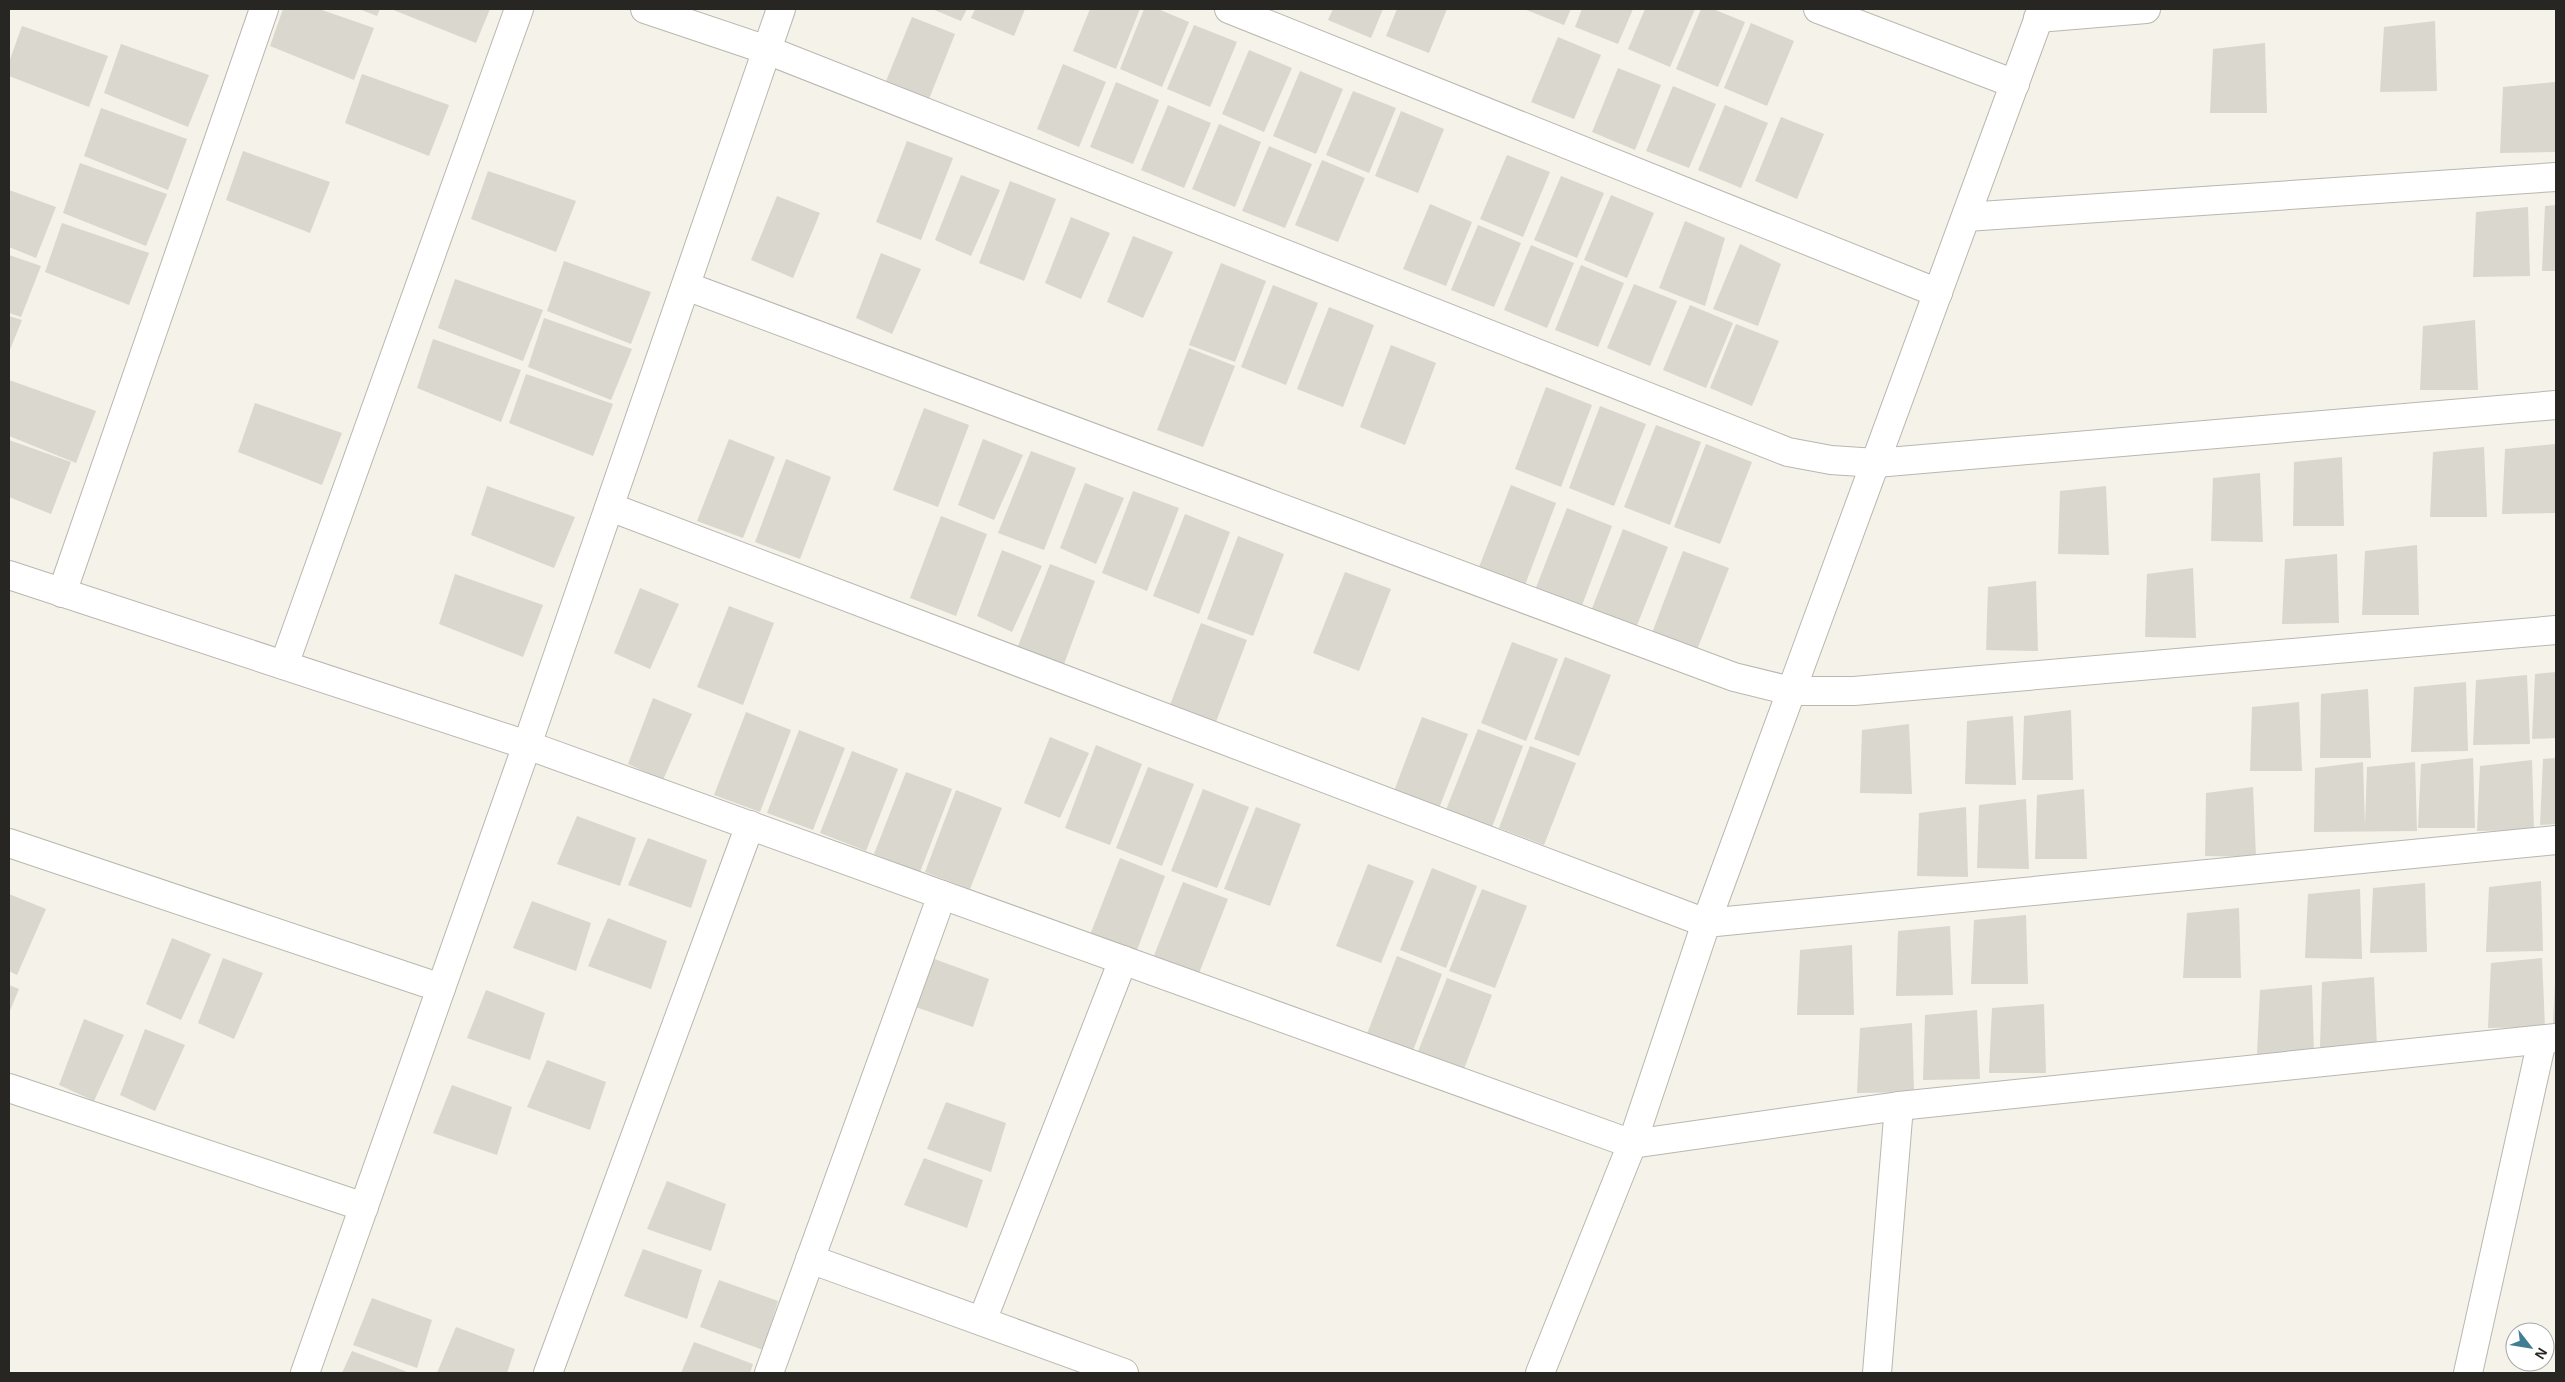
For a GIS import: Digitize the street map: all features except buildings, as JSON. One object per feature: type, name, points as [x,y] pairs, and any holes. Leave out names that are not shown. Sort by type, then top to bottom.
[{"type":"street","points":[[62,593],[264,9]]},
{"type":"street","points":[[284,666],[519,9]]},
{"type":"street","points":[[645,9],[767,50],[1788,452],[1831,460],[1876,463],[2556,405]]},
{"type":"street","points":[[305,1373],[527,745],[781,9]]},
{"type":"street","points":[[1229,9],[1938,293]]},
{"type":"street","points":[[1818,9],[2015,84]]},
{"type":"street","points":[[1540,1373],[1632,1144],[1706,923],[2040,14],[2146,9]]},
{"type":"street","points":[[1966,217],[2556,177]]},
{"type":"street","points":[[686,286],[1724,673],[1791,691],[1854,690],[2556,630]]},
{"type":"street","points":[[610,507],[1706,923],[2556,840]]},
{"type":"street","points":[[9,575],[527,745],[1632,1144],[1899,1106],[2549,1039],[2468,1373]]},
{"type":"street","points":[[548,1373],[750,826]]},
{"type":"street","points":[[9,843],[441,988]]},
{"type":"street","points":[[769,1373],[942,895]]},
{"type":"street","points":[[982,1321],[1123,960]]},
{"type":"street","points":[[9,1088],[364,1207]]},
{"type":"street","points":[[1877,1373],[1899,1106]]},
{"type":"street","points":[[810,1259],[1124,1373]]}]
